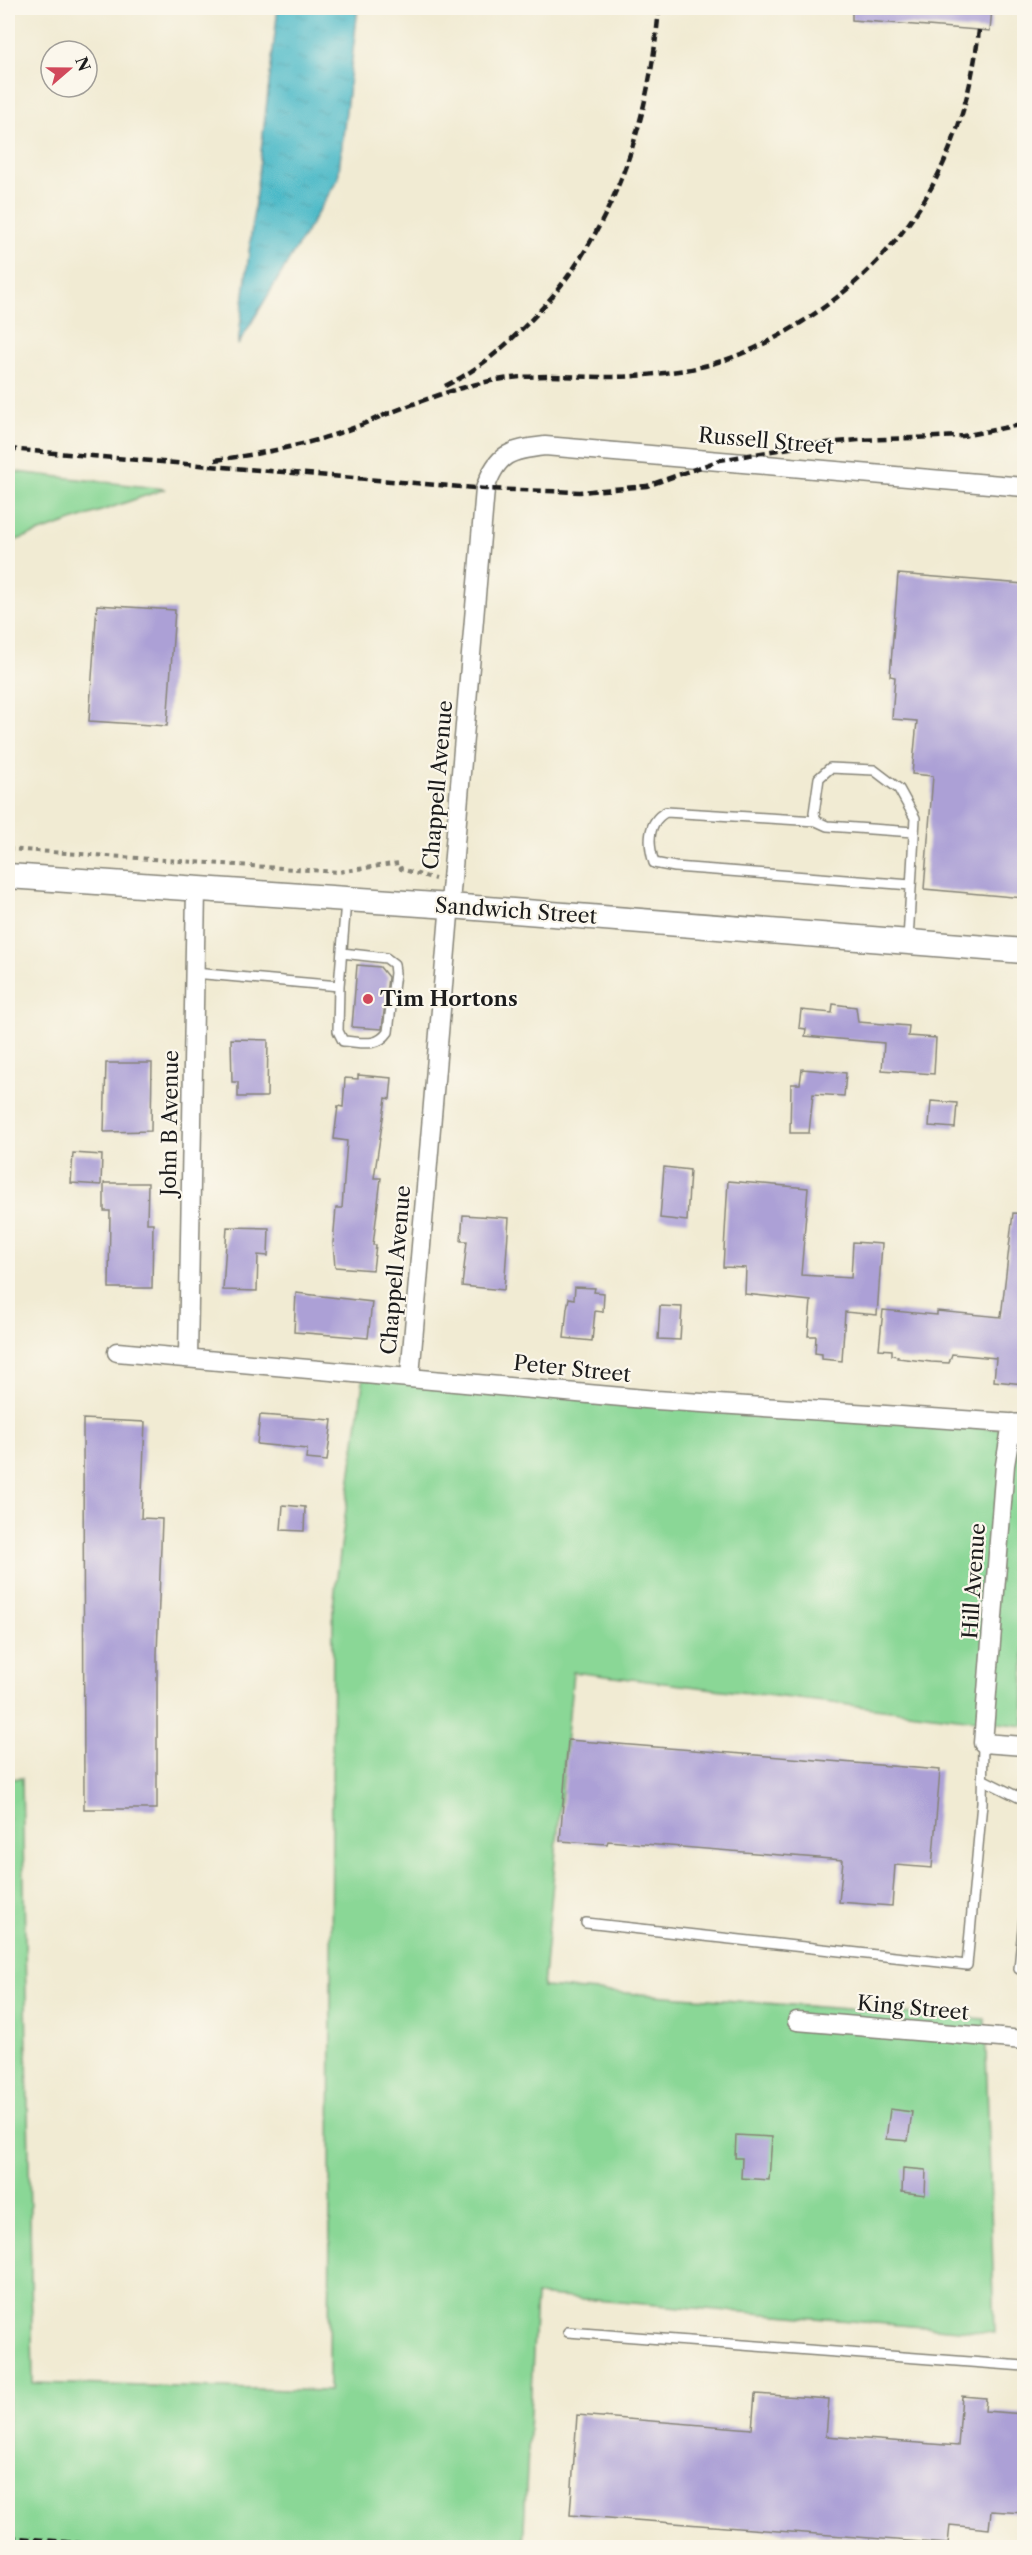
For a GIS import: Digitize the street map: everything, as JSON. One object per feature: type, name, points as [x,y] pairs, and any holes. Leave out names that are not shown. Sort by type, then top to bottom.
[{"type":"main road","name":"Sandwich Street","points":[[8,876],[346,899],[451,895],[908,942],[1024,951]]},
{"type":"street","name":"Russell Street","points":[[505,457],[520,449],[545,446],[1024,487]]},
{"type":"street","name":"Chappell Avenue","points":[[410,1376],[485,489],[492,467],[505,457]]},
{"type":"street","name":"John B Avenue","points":[[188,1358],[196,889]]},
{"type":"street","name":"Peter Street","points":[[117,1352],[410,1376],[656,1400],[1018,1423]]},
{"type":"street","name":"Hill Avenue","points":[[983,1743],[1005,1465],[1018,1423]]},
{"type":"street","points":[[983,1743],[1024,1746]]},
{"type":"street","name":"King Street","points":[[797,2021],[1024,2040]]},
{"type":"lane","points":[[816,821],[814,813],[819,778],[830,768],[874,770],[899,789],[915,818],[908,942]]},
{"type":"lane","points":[[911,885],[675,867],[654,862],[650,851],[651,827],[659,816],[666,812],[816,821],[827,826],[914,832]]},
{"type":"lane","points":[[342,953],[386,958],[394,964],[395,974],[388,1032],[383,1040],[374,1044],[343,1041],[338,1030],[339,986],[346,899]]},
{"type":"lane","points":[[195,973],[339,986]]},
{"type":"lane","points":[[586,1923],[966,1965],[983,1743]]},
{"type":"lane","points":[[982,1779],[1024,1800]]},
{"type":"lane","points":[[1024,1918],[1019,1969],[1024,1969]]},
{"type":"lane","points":[[567,2332],[1024,2366]]},
{"type":"path","points":[[8,849],[328,872],[366,870],[399,863],[401,868],[451,895]]},
{"type":"green space","points":[[8,471],[165,489],[8,543]]},
{"type":"green space","points":[[364,1375],[1024,1431],[1024,1726],[573,1672],[543,1987],[985,2019],[995,2333],[536,2295],[523,2547],[8,2548],[8,1779],[22,1778],[33,2383],[329,2391],[333,1606]]},
{"type":"water","points":[[278,8],[358,8],[338,179],[238,345]]},
{"type":"building","points":[[852,8],[992,8],[990,31],[852,20]]},
{"type":"building","points":[[898,574],[1024,584],[1024,898],[924,889],[933,776],[912,774],[917,721],[892,719],[895,677],[890,676]]},
{"type":"building","points":[[97,605],[175,610],[167,726],[89,721]]},
{"type":"building","points":[[357,965],[380,967],[388,977],[382,1029],[352,1027]]},
{"type":"building","points":[[833,1004],[856,1007],[858,1022],[909,1026],[908,1036],[936,1038],[934,1074],[882,1070],[884,1043],[805,1036],[806,1029],[799,1028],[801,1010],[832,1013]]},
{"type":"building","points":[[231,1039],[268,1040],[267,1097],[238,1097],[238,1082],[232,1082]]},
{"type":"building","points":[[106,1063],[152,1063],[151,1131],[104,1132]]},
{"type":"building","points":[[802,1069],[846,1073],[844,1096],[813,1094],[809,1133],[790,1133],[791,1084],[800,1084]]},
{"type":"building","points":[[358,1075],[392,1078],[390,1099],[386,1098],[374,1178],[381,1178],[373,1245],[376,1245],[373,1270],[335,1267],[333,1243],[336,1208],[342,1208],[347,1141],[334,1139],[338,1106],[343,1107],[345,1078],[358,1079]]},
{"type":"building","points":[[931,1101],[957,1103],[955,1128],[929,1126]]},
{"type":"building","points":[[73,1153],[102,1155],[101,1185],[71,1183]]},
{"type":"building","points":[[664,1167],[690,1170],[687,1221],[660,1218]]},
{"type":"building","points":[[728,1181],[808,1188],[801,1275],[851,1278],[853,1242],[882,1244],[877,1315],[845,1312],[842,1361],[822,1359],[822,1354],[815,1353],[816,1336],[808,1336],[811,1301],[745,1294],[746,1268],[723,1267]]},
{"type":"building","points":[[104,1183],[148,1183],[147,1223],[153,1223],[152,1288],[109,1288],[110,1211],[104,1211]]},
{"type":"building","points":[[1013,1213],[1024,1214],[1024,1384],[994,1381],[996,1358],[952,1354],[949,1363],[931,1362],[897,1358],[898,1356],[892,1355],[892,1350],[879,1349],[883,1310],[937,1315],[937,1311],[1001,1317]]},
{"type":"building","points":[[463,1215],[509,1218],[504,1290],[462,1286],[467,1241],[461,1241]]},
{"type":"building","points":[[227,1227],[269,1228],[268,1256],[258,1255],[257,1291],[223,1290]]},
{"type":"building","points":[[575,1287],[595,1288],[594,1292],[604,1293],[603,1312],[595,1311],[592,1341],[564,1338],[569,1298],[574,1299]]},
{"type":"building","points":[[296,1293],[372,1302],[368,1338],[294,1332]]},
{"type":"building","points":[[660,1306],[682,1307],[680,1340],[658,1339]]},
{"type":"building","points":[[260,1415],[332,1420],[327,1461],[306,1459],[307,1449],[257,1444]]},
{"type":"building","points":[[83,1419],[145,1422],[141,1518],[162,1519],[157,1654],[157,1809],[84,1809]]},
{"type":"building","points":[[283,1505],[305,1507],[304,1531],[281,1530]]},
{"type":"building","points":[[568,1740],[940,1770],[932,1868],[895,1865],[892,1906],[839,1902],[843,1860],[608,1841],[607,1844],[560,1841]]},
{"type":"building","points":[[890,2109],[912,2112],[908,2141],[886,2139]]},
{"type":"building","points":[[736,2135],[772,2137],[769,2180],[741,2178],[742,2158],[735,2158]]},
{"type":"building","points":[[903,2168],[926,2170],[925,2195],[902,2192]]},
{"type":"building","points":[[755,2394],[829,2399],[826,2436],[958,2446],[962,2396],[986,2398],[985,2411],[1024,2414],[1024,2513],[991,2511],[989,2529],[950,2525],[948,2544],[570,2515],[577,2415],[752,2429]]},
{"type":"railway","points":[[445,386],[487,360],[524,327],[554,294],[580,258],[602,220],[635,139],[646,96],[659,8]]},
{"type":"railway","points":[[382,416],[457,389],[516,377],[627,376],[701,367],[746,352],[802,322],[840,295],[874,265],[902,233],[926,197],[945,160],[960,119],[972,76],[979,30]]},
{"type":"railway","points":[[215,460],[303,444],[346,431],[388,413]]},
{"type":"railway","points":[[8,449],[485,489],[580,492],[647,486],[720,460],[807,445],[858,440],[963,436],[1024,424]]},
{"type":"railway","points":[[8,2537],[135,2548]]},
{"type":"place","name":"Tim Hortons","points":[[368,999]]}]
